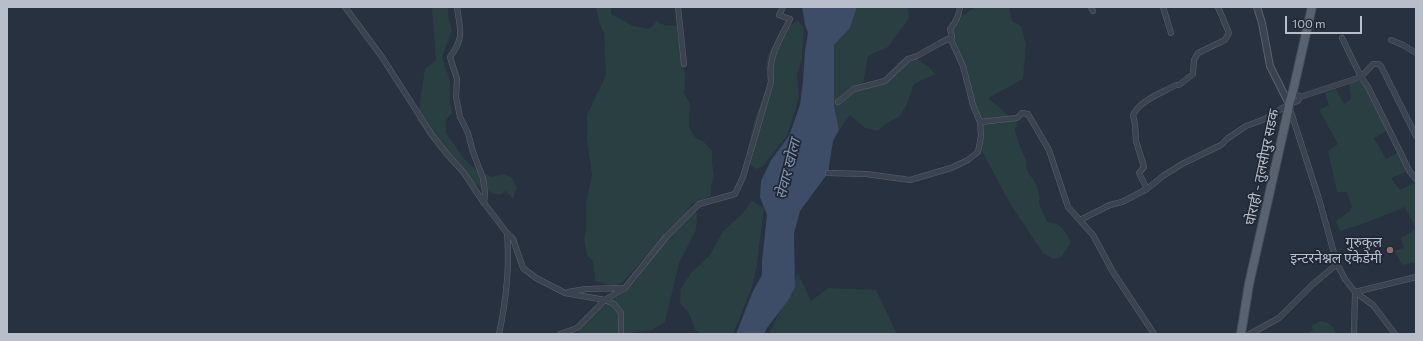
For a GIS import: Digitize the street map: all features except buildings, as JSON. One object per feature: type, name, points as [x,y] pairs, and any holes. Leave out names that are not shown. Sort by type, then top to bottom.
[{"type":"main road","name":"घोराही - तुलसीपुर सडक","points":[[1241,334],[1249,284],[1312,7]]},
{"type":"street","points":[[345,7],[382,57],[432,135],[464,173],[484,203],[513,239],[523,268],[536,278],[565,293],[605,300],[614,304],[621,313],[621,334]]},
{"type":"street","points":[[456,7],[461,32],[457,47],[450,57],[457,79],[456,98],[460,117],[468,133],[473,152],[483,178],[485,193],[484,203]]},
{"type":"street","points":[[678,7],[684,64]]},
{"type":"street","points":[[560,334],[577,328],[605,300],[624,288],[666,237],[699,204],[735,194],[743,177],[771,82],[770,69],[772,56],[790,19],[779,15],[783,7]]},
{"type":"street","points":[[828,173],[866,174],[910,180],[951,168],[968,160],[978,152],[982,136],[980,122],[973,105],[963,66],[951,40],[950,29],[955,24],[959,16],[960,7]]},
{"type":"street","points":[[1163,7],[1171,33]]},
{"type":"street","points":[[1147,189],[1139,173],[1144,167],[1136,141],[1133,115],[1136,108],[1176,85],[1179,85],[1193,74],[1194,60],[1198,53],[1225,40],[1229,34],[1218,7]]},
{"type":"street","points":[[1258,7],[1270,66],[1289,104],[1319,199],[1336,264],[1355,292],[1373,305],[1395,334]]},
{"type":"street","points":[[838,102],[854,89],[885,81],[908,59],[952,38]]},
{"type":"street","points":[[1342,38],[1410,172],[1416,179]]},
{"type":"street","points":[[1391,40],[1416,53]]},
{"type":"street","points":[[1080,220],[1110,205],[1122,202],[1147,189],[1182,164],[1221,145],[1228,138],[1246,126],[1265,119],[1289,104],[1298,101],[1300,97],[1361,77],[1373,64],[1378,64],[1381,66],[1416,136]]},
{"type":"street","points":[[1293,91],[1300,97]]},
{"type":"street","points":[[980,122],[1018,118],[1022,113],[1028,114],[1049,150],[1068,208],[1093,235],[1113,272],[1154,334]]},
{"type":"street","points":[[499,334],[505,307],[508,261],[507,233]]},
{"type":"street","points":[[1250,334],[1279,318],[1312,285],[1336,264]]},
{"type":"street","points":[[1355,292],[1416,277]]},
{"type":"street","points":[[565,293],[586,289],[624,288]]},
{"type":"street","points":[[1354,334],[1355,292]]},
{"type":"green space","points":[[432,7],[448,7],[448,16],[452,30],[442,57],[450,81],[450,101],[452,113],[446,119],[446,133],[464,159],[476,170],[492,177],[503,174],[511,177],[517,187],[513,199],[506,191],[499,195],[486,190],[462,174],[442,154],[417,120],[425,69],[436,60]]},
{"type":"green space","points":[[596,7],[611,7],[611,14],[633,26],[649,29],[657,21],[661,24],[671,26],[676,25],[685,74],[684,93],[690,104],[689,126],[696,138],[704,142],[712,151],[714,176],[711,187],[711,196],[692,204],[686,214],[672,227],[622,283],[613,286],[595,281],[593,261],[587,256],[584,238],[586,229],[586,203],[592,175],[587,139],[587,115],[606,75],[604,33],[599,22]]},
{"type":"green space","points":[[857,7],[908,7],[909,18],[888,47],[868,56],[863,84],[883,80],[911,55],[929,67],[935,74],[914,84],[907,104],[899,117],[885,124],[878,131],[865,128],[850,115],[839,130],[834,105],[834,45],[850,28]]},
{"type":"green space","points":[[975,7],[1009,7],[1012,21],[1021,26],[1026,44],[1023,79],[988,98],[1017,122],[1015,130],[1019,144],[1027,162],[1026,166],[1029,174],[1037,186],[1040,198],[1039,203],[1047,222],[1059,225],[1071,242],[1062,257],[1053,259],[1043,253],[1009,202],[982,151],[981,123],[952,40],[952,30],[962,16]]},
{"type":"green space","points":[[798,20],[804,29],[802,57],[797,76],[799,97],[787,136],[762,167],[756,169],[749,164],[748,148],[754,122],[770,77],[766,69],[768,55],[780,32]]},
{"type":"green space","points":[[1359,81],[1367,87],[1388,130],[1374,138],[1386,159],[1399,152],[1408,171],[1391,178],[1400,190],[1414,183],[1416,185],[1416,229],[1405,207],[1368,222],[1340,231],[1336,221],[1350,211],[1352,207],[1347,192],[1337,192],[1328,151],[1338,144],[1319,110],[1329,105],[1325,93],[1336,89],[1344,104],[1351,99],[1349,84]]},
{"type":"green space","points":[[752,201],[764,208],[757,265],[752,287],[733,334],[700,334],[695,329],[689,313],[680,303],[681,288],[691,273],[710,255],[723,231],[740,216]]},
{"type":"green space","points":[[693,212],[697,213],[696,230],[679,263],[665,322],[652,330],[622,334],[578,334],[581,327],[592,315],[632,285],[659,249]]},
{"type":"green space","points":[[1416,229],[1416,262],[1402,265],[1395,251],[1404,248],[1401,238]]},
{"type":"green space","points":[[798,273],[811,301],[828,288],[876,290],[897,334],[769,334]]},
{"type":"green space","points":[[1320,321],[1330,324],[1334,328],[1336,334],[1307,334],[1313,330],[1311,326]]},
{"type":"water","name":"सेवार खोला","points":[[802,7],[857,7],[850,28],[834,45],[834,105],[839,130],[833,141],[828,173],[800,211],[794,233],[795,287],[789,299],[764,334],[736,334],[753,291],[762,275],[767,215],[760,197],[761,181],[771,160],[789,136],[800,105],[808,33]]},
{"type":"place","name":"गुरुकुल इन्टरनेश्नल एकेडेमी","points":[[1390,250]]}]
